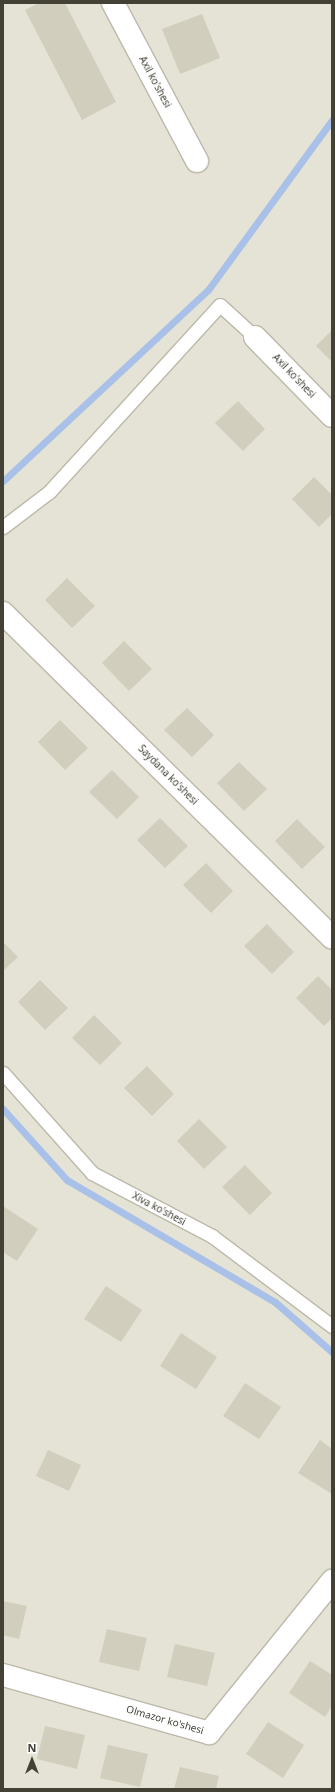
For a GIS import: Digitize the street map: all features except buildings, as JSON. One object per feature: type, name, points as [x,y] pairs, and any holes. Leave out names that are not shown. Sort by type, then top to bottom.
[{"type":"street","name":"Axil ko'shesi","points":[[113,3],[197,161]]},
{"type":"street","name":"Axil ko'shesi","points":[[255,337],[332,416]]},
{"type":"street","name":"Saydana ko'shesi","points":[[3,613],[332,937]]},
{"type":"street","name":"Olmazor ko'shesi","points":[[3,1675],[209,1733],[332,1581]]},
{"type":"lane","points":[[3,527],[49,492],[220,305],[255,337]]},
{"type":"lane","name":"Xiva ko'shesi","points":[[3,1073],[92,1174],[212,1236],[332,1326]]},
{"type":"shaded area","points":[[3,3],[332,3],[332,1789],[3,1789]]},
{"type":"waterway","points":[[3,481],[208,290],[332,120]]},
{"type":"waterway","points":[[3,1109],[67,1180],[275,1302],[332,1352]]}]
